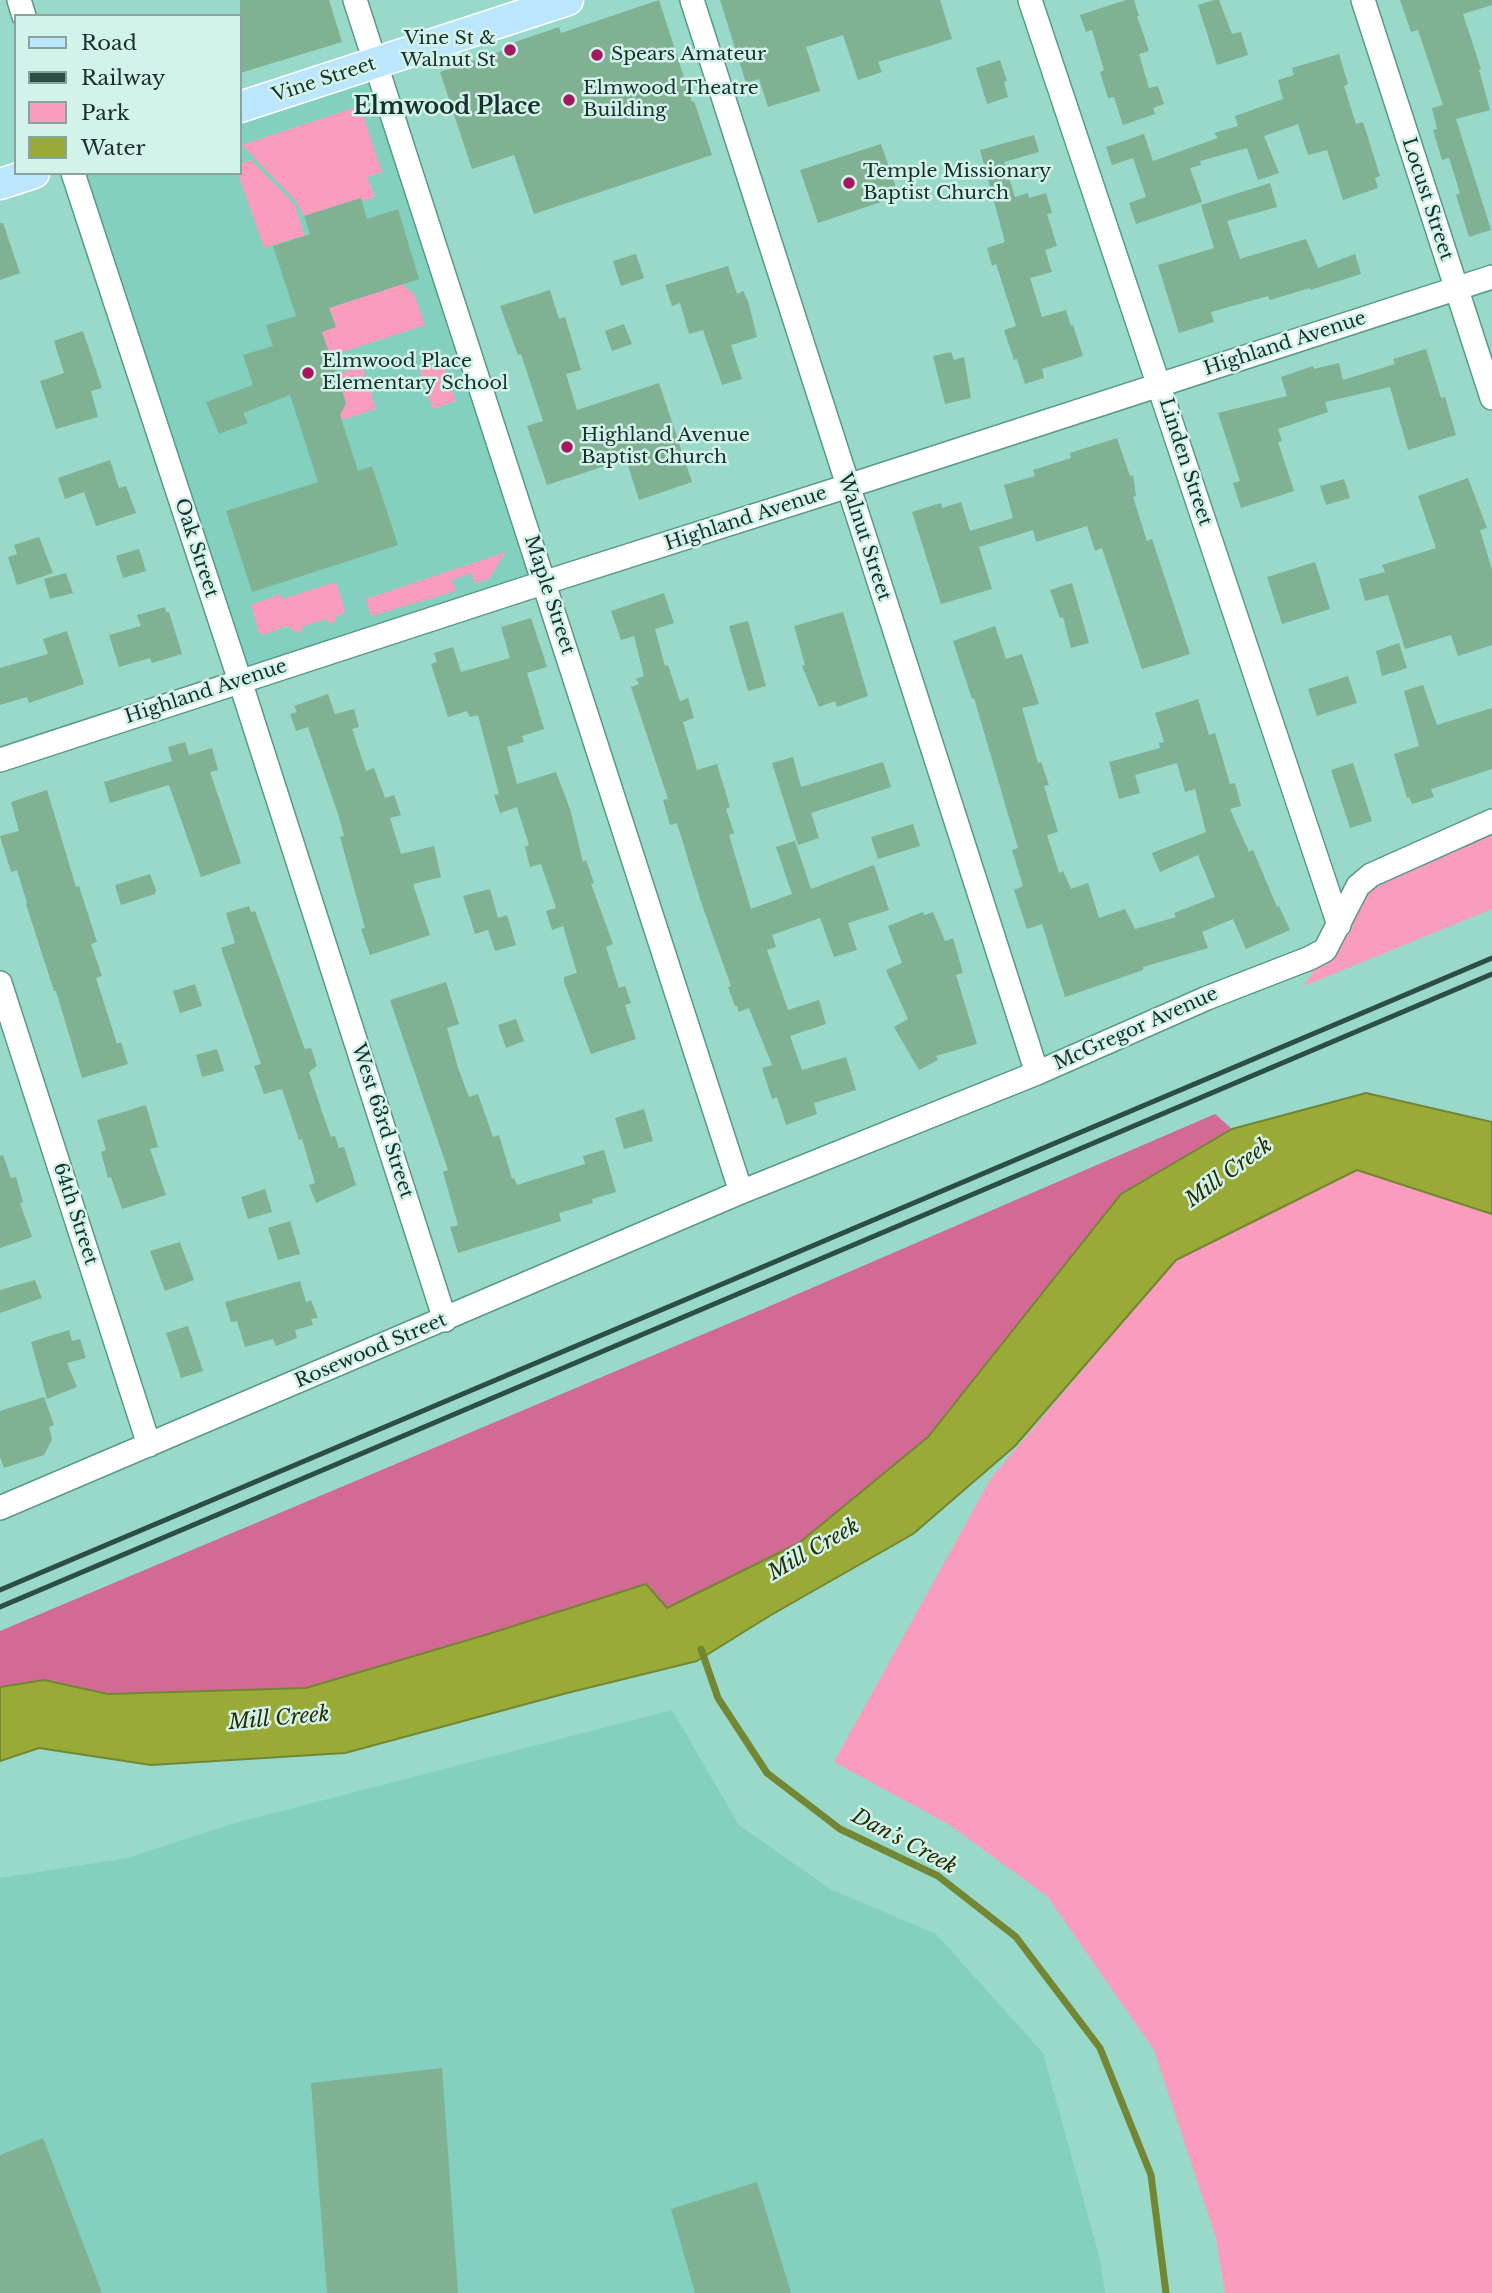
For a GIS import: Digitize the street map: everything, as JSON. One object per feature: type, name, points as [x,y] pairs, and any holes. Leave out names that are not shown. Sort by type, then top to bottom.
[{"type":"main road","name":"Vine Street","points":[[242,106],[568,0]]},
{"type":"main road","points":[[0,184],[28,175]]},
{"type":"street","name":"Maple Street","points":[[355,0],[741,1192]]},
{"type":"street","name":"Walnut Street","points":[[692,0],[1037,1073]]},
{"type":"street","name":"Linden Street","points":[[1030,0],[1339,925]]},
{"type":"street","name":"Locust Street","points":[[1363,0],[1492,398]]},
{"type":"street","name":"Oak Street","points":[[74,175],[318,922]]},
{"type":"street","name":"Highland Avenue","points":[[0,760],[1492,277]]},
{"type":"street","name":"McGregor Avenue","points":[[741,1192],[1037,1073],[1206,998],[1310,958],[1325,950],[1358,886],[1371,875],[1492,821]]},
{"type":"street","name":"West 63rd Street","points":[[318,922],[445,1320]]},
{"type":"street","name":"64th Street","points":[[0,983],[149,1445]]},
{"type":"street","name":"Rosewood Street","points":[[0,1508],[741,1192]]},
{"type":"shaded area","name":"Elmwood Place Elementary School","points":[[375,63],[545,583],[240,681],[74,175],[242,175],[242,106]]},
{"type":"shaded area","points":[[1215,1114],[1232,1129],[1121,1194],[928,1437],[799,1543],[667,1608],[645,1584],[306,1688],[108,1694],[44,1680],[0,1687],[0,1631],[763,1309]]},
{"type":"shaded area","points":[[672,1710],[739,1825],[830,1889],[936,1934],[1043,2053],[1100,2259],[1105,2293],[0,2293],[0,1878],[127,1858],[235,1823]]},
{"type":"green space","points":[[360,106],[382,172],[367,177],[375,197],[362,201],[360,198],[304,216],[295,200],[242,145]]},
{"type":"green space","points":[[251,160],[294,204],[306,239],[299,237],[264,248],[239,175],[242,175],[242,163]]},
{"type":"green space","points":[[402,284],[414,294],[425,325],[330,356],[322,332],[336,326],[329,308]]},
{"type":"green space","points":[[443,361],[456,401],[433,409],[419,369]]},
{"type":"green space","points":[[362,366],[376,409],[341,420],[339,415],[346,403],[337,374]]},
{"type":"green space","points":[[506,552],[489,579],[475,583],[471,573],[452,580],[456,591],[371,616],[366,599]]},
{"type":"green space","points":[[336,582],[345,610],[343,614],[335,617],[336,621],[329,624],[327,619],[301,627],[302,632],[298,633],[287,626],[263,635],[259,633],[251,605],[280,594],[282,599]]},
{"type":"green space","points":[[1492,821],[1492,909],[1304,986],[1335,935],[1358,886]]},
{"type":"green space","points":[[1357,1170],[1492,1214],[1492,2293],[1225,2293],[1216,2238],[1154,2050],[1047,1896],[948,1824],[834,1762],[991,1478],[1176,1260]]},
{"type":"water","name":"Mill Creek","points":[[1366,1093],[1492,1122],[1492,1214],[1357,1170],[1176,1260],[1015,1446],[913,1534],[771,1615],[697,1661],[345,1753],[151,1765],[39,1748],[0,1761],[0,1687],[44,1680],[108,1694],[306,1688],[646,1584],[667,1608],[799,1543],[928,1437],[1121,1194],[1232,1129]]},
{"type":"building","points":[[240,0],[329,0],[342,42],[242,72]]},
{"type":"building","points":[[659,0],[712,155],[534,214],[514,155],[472,169],[440,72],[516,46],[515,42],[559,27],[561,33]]},
{"type":"building","points":[[720,0],[940,0],[952,39],[878,62],[882,72],[858,80],[843,35],[806,47],[820,91],[768,107],[759,79],[746,83]]},
{"type":"building","points":[[1126,0],[1134,0],[1149,51],[1139,54],[1149,88],[1158,86],[1164,104],[1153,108],[1155,114],[1123,125],[1114,97],[1108,98],[1100,72],[1104,70],[1092,30],[1086,32],[1080,15]]},
{"type":"building","points":[[1219,0],[1232,34],[1241,32],[1248,55],[1217,65],[1198,5]]},
{"type":"building","points":[[1400,0],[1492,0],[1492,5],[1463,14],[1481,69],[1479,70],[1490,110],[1456,119],[1491,230],[1469,237],[1456,195],[1460,193],[1449,158],[1442,160],[1433,130],[1437,129],[1432,108],[1443,105],[1418,30],[1411,32]]},
{"type":"building","points":[[1339,54],[1348,84],[1344,86],[1356,124],[1363,122],[1380,176],[1375,178],[1378,188],[1343,200],[1327,150],[1308,155],[1298,124],[1264,136],[1279,173],[1258,180],[1247,148],[1200,161],[1201,165],[1190,168],[1202,202],[1136,224],[1129,203],[1146,197],[1133,158],[1112,165],[1106,147],[1144,134],[1153,161],[1218,138],[1214,133],[1238,126],[1235,116],[1283,99],[1278,80],[1294,75],[1292,68]]},
{"type":"building","points":[[1000,60],[1007,81],[1004,82],[1008,97],[987,104],[976,68]]},
{"type":"building","points":[[1034,135],[1039,152],[1004,162],[1015,197],[1028,193],[1029,198],[1046,193],[1052,213],[1047,214],[1057,246],[1045,250],[1052,272],[1030,278],[1042,317],[1066,310],[1083,356],[1042,369],[1044,378],[1025,384],[1004,330],[1016,326],[996,264],[992,266],[987,248],[1005,242],[980,150]]},
{"type":"building","name":"Temple Missionary Baptist Church","points":[[881,144],[899,196],[818,223],[800,170]]},
{"type":"building","points":[[1270,183],[1277,207],[1227,221],[1240,259],[1306,239],[1318,268],[1355,254],[1361,274],[1310,290],[1270,300],[1268,296],[1211,312],[1214,322],[1179,333],[1158,265],[1214,248],[1201,205]]},
{"type":"building","name":"Elmwood Place Elementary School","points":[[361,198],[367,219],[398,209],[419,279],[329,308],[336,327],[322,332],[346,403],[340,415],[358,471],[372,466],[398,545],[252,592],[226,511],[318,482],[290,395],[243,413],[248,423],[219,434],[206,402],[253,385],[243,355],[273,346],[266,325],[296,316],[273,246],[310,234],[304,216]]},
{"type":"building","points":[[0,223],[3,223],[20,273],[0,280]]},
{"type":"building","points":[[636,254],[644,278],[621,286],[613,261]]},
{"type":"building","points":[[728,266],[737,294],[743,291],[748,301],[757,337],[731,345],[742,379],[722,385],[703,330],[689,334],[680,303],[672,306],[665,285]]},
{"type":"building","name":"Highland Avenue Baptist Church","points":[[550,290],[559,319],[565,317],[581,370],[566,374],[577,410],[659,383],[692,482],[639,500],[626,459],[547,485],[527,426],[543,421],[521,354],[518,355],[500,306]]},
{"type":"building","points":[[624,324],[632,344],[612,351],[605,331]]},
{"type":"building","points":[[83,331],[102,388],[91,391],[98,417],[56,429],[40,381],[64,373],[54,341]]},
{"type":"building","points":[[1426,349],[1441,398],[1445,397],[1456,435],[1408,450],[1390,387],[1325,402],[1328,412],[1278,429],[1282,441],[1278,442],[1294,491],[1241,508],[1233,483],[1240,481],[1218,413],[1287,396],[1281,377],[1313,366],[1314,369],[1339,363],[1343,380],[1395,364],[1393,359]]},
{"type":"building","points":[[951,352],[954,360],[964,357],[971,398],[945,404],[933,356]]},
{"type":"building","points":[[1117,438],[1130,476],[1133,475],[1136,496],[1133,497],[1147,541],[1152,539],[1190,654],[1142,669],[1102,548],[1095,551],[1087,526],[1036,542],[1033,530],[979,547],[992,589],[941,604],[912,512],[941,503],[942,508],[961,502],[970,531],[1013,518],[1004,485],[1035,476],[1033,470],[1071,458],[1070,453]]},
{"type":"building","points":[[110,460],[119,488],[126,486],[136,513],[96,526],[84,492],[65,499],[58,478]]},
{"type":"building","points":[[1468,478],[1487,528],[1480,530],[1492,570],[1492,645],[1458,656],[1451,635],[1405,649],[1388,595],[1365,601],[1359,579],[1385,572],[1382,565],[1436,548],[1418,496]]},
{"type":"building","points":[[1344,479],[1350,498],[1326,505],[1320,486]]},
{"type":"building","points":[[39,537],[53,573],[17,585],[8,557],[17,554],[14,545]]},
{"type":"building","points":[[139,549],[146,571],[123,578],[116,556]]},
{"type":"building","points":[[1315,562],[1330,609],[1282,624],[1267,577]]},
{"type":"building","points":[[66,573],[73,593],[50,599],[44,579]]},
{"type":"building","points":[[1072,583],[1089,643],[1071,648],[1063,617],[1060,618],[1050,590]]},
{"type":"building","points":[[664,593],[674,623],[655,629],[665,666],[668,665],[680,701],[688,698],[694,718],[683,722],[697,770],[717,764],[730,807],[726,809],[734,833],[729,835],[751,909],[792,894],[776,847],[795,841],[811,889],[874,865],[889,910],[848,923],[857,950],[834,957],[820,918],[772,935],[776,947],[767,950],[788,1010],[819,1000],[826,1024],[790,1036],[802,1070],[846,1057],[856,1090],[814,1103],[817,1114],[786,1125],[777,1097],[772,1099],[762,1068],[772,1065],[749,1008],[739,1012],[735,1006],[728,987],[731,986],[677,823],[670,825],[663,800],[668,799],[631,687],[639,684],[636,679],[644,676],[634,636],[621,640],[611,611]]},
{"type":"building","points":[[165,607],[182,654],[152,663],[150,658],[119,667],[109,635],[141,626],[137,615]]},
{"type":"building","points":[[843,612],[868,696],[837,707],[835,701],[819,707],[802,666],[805,665],[794,626]]},
{"type":"building","points":[[531,618],[547,667],[527,673],[544,729],[522,736],[524,742],[507,747],[517,784],[556,772],[570,809],[583,862],[586,860],[594,883],[591,884],[613,944],[606,947],[619,988],[625,986],[631,1003],[625,1005],[636,1039],[591,1054],[564,982],[564,977],[577,973],[563,926],[552,930],[546,911],[556,908],[541,864],[530,867],[525,847],[529,845],[517,807],[500,813],[494,795],[499,794],[478,715],[470,717],[467,711],[448,717],[431,664],[437,662],[434,653],[453,647],[461,672],[510,658],[501,627]]},
{"type":"building","points":[[748,621],[766,686],[748,691],[729,626]]},
{"type":"building","points":[[995,626],[1006,659],[1022,654],[1039,704],[1022,708],[1038,763],[1041,762],[1049,785],[1044,786],[1058,832],[1047,835],[1059,873],[1063,871],[1071,889],[1088,883],[1099,918],[1125,909],[1135,929],[1176,917],[1174,913],[1215,897],[1198,855],[1160,872],[1152,853],[1206,832],[1195,789],[1185,792],[1177,763],[1135,775],[1140,793],[1119,799],[1109,762],[1160,748],[1159,743],[1164,742],[1155,713],[1198,699],[1209,735],[1215,733],[1230,784],[1235,783],[1241,806],[1230,809],[1249,852],[1253,850],[1277,907],[1279,906],[1290,930],[1246,949],[1233,919],[1202,932],[1208,948],[1143,967],[1143,970],[1065,997],[1042,924],[1027,929],[1014,890],[1023,886],[1012,850],[1018,848],[974,698],[972,699],[953,641]]},
{"type":"building","points":[[67,631],[84,684],[29,703],[27,697],[0,705],[0,668],[48,654],[43,639]]},
{"type":"building","points":[[1399,643],[1407,668],[1382,676],[1376,651]]},
{"type":"building","points":[[1348,676],[1357,703],[1317,716],[1308,689]]},
{"type":"building","points":[[1423,685],[1437,725],[1492,708],[1492,769],[1431,789],[1434,797],[1412,804],[1409,797],[1407,798],[1394,754],[1419,746],[1404,691]]},
{"type":"building","points":[[328,694],[335,714],[354,709],[359,727],[352,729],[366,771],[374,768],[385,798],[394,795],[401,815],[390,818],[401,854],[434,846],[441,877],[413,884],[430,935],[370,955],[361,929],[365,928],[340,837],[344,836],[338,814],[308,727],[296,731],[290,714],[297,712],[294,706]]},
{"type":"building","points":[[185,742],[189,755],[212,748],[218,770],[210,772],[241,863],[201,877],[169,785],[110,803],[104,782],[172,761],[168,747]]},
{"type":"building","points":[[793,757],[801,787],[883,762],[891,787],[811,813],[819,838],[798,845],[772,763]]},
{"type":"building","points":[[1353,763],[1372,821],[1350,828],[1331,770]]},
{"type":"building","points":[[47,790],[76,887],[79,886],[97,942],[91,944],[102,976],[96,978],[117,1044],[121,1042],[128,1064],[82,1078],[17,870],[11,872],[0,836],[19,831],[11,802]]},
{"type":"building","points":[[913,824],[920,846],[878,859],[871,837]]},
{"type":"building","points":[[150,874],[155,894],[121,905],[115,885]]},
{"type":"building","points":[[490,889],[498,918],[507,915],[516,945],[495,951],[488,930],[475,934],[463,896]]},
{"type":"building","points":[[249,906],[251,912],[255,911],[304,1047],[311,1048],[317,1066],[309,1072],[322,1112],[331,1137],[335,1136],[339,1148],[344,1147],[356,1185],[316,1203],[309,1185],[315,1183],[302,1139],[299,1140],[282,1089],[264,1094],[254,1066],[261,1064],[221,948],[235,943],[226,913]]},
{"type":"building","points":[[923,912],[924,915],[933,912],[945,941],[953,938],[963,973],[956,975],[977,1044],[936,1056],[938,1060],[919,1070],[894,1027],[908,1019],[886,970],[902,963],[888,926]]},
{"type":"building","points":[[446,982],[459,1024],[447,1028],[458,1068],[469,1097],[478,1094],[493,1137],[499,1135],[512,1179],[514,1178],[517,1185],[585,1164],[583,1156],[604,1150],[616,1192],[592,1199],[593,1203],[559,1213],[561,1221],[458,1253],[450,1227],[458,1225],[443,1172],[448,1170],[390,1000]]},
{"type":"building","points":[[195,984],[202,1006],[180,1013],[173,991]]},
{"type":"building","points":[[516,1019],[524,1041],[506,1048],[498,1025]]},
{"type":"building","points":[[217,1049],[224,1071],[202,1077],[196,1055]]},
{"type":"building","points":[[146,1105],[158,1147],[150,1149],[166,1195],[122,1209],[111,1177],[108,1178],[101,1152],[106,1150],[97,1120]]},
{"type":"building","points":[[644,1109],[653,1141],[624,1149],[615,1118]]},
{"type":"building","points":[[3,1155],[11,1178],[16,1177],[23,1202],[20,1203],[32,1237],[0,1248],[0,1156]]},
{"type":"building","points":[[265,1189],[272,1212],[248,1219],[241,1197]]},
{"type":"building","points":[[290,1221],[300,1254],[278,1260],[268,1228]]},
{"type":"building","points":[[180,1242],[194,1280],[165,1291],[150,1251]]},
{"type":"building","points":[[35,1280],[42,1298],[0,1313],[0,1290]]},
{"type":"building","points":[[300,1281],[306,1302],[311,1300],[318,1318],[311,1319],[313,1325],[295,1330],[297,1338],[276,1346],[273,1339],[245,1347],[237,1321],[231,1322],[225,1302]]},
{"type":"building","points":[[188,1326],[203,1371],[181,1378],[166,1333]]},
{"type":"building","points":[[69,1330],[72,1341],[80,1339],[86,1358],[67,1363],[77,1387],[47,1399],[31,1342]]},
{"type":"building","points":[[44,1397],[54,1425],[49,1427],[52,1439],[44,1455],[4,1468],[0,1457],[0,1411]]},
{"type":"building","points":[[442,2068],[458,2293],[327,2293],[311,2083]]},
{"type":"building","points":[[43,2138],[102,2293],[0,2293],[0,2155]]},
{"type":"building","points":[[757,2182],[791,2293],[695,2293],[671,2209]]},
{"type":"waterway","name":"Dan’s Creek","points":[[701,1649],[718,1698],[767,1773],[840,1829],[938,1876],[1016,1937],[1100,2048],[1151,2175],[1166,2293]]},
{"type":"railway","points":[[0,1590],[1492,958]]},
{"type":"railway","points":[[0,1607],[1492,974]]},
{"type":"place","name":"Vine St & Walnut St","points":[[510,50]]},
{"type":"place","name":"Spears Amateur","points":[[597,55]]},
{"type":"place","name":"Elmwood Theatre Building","points":[[569,100]]},
{"type":"place","name":"Temple Missionary Baptist Church","points":[[849,183]]},
{"type":"place","name":"Elmwood Place Elementary School","points":[[308,373]]},
{"type":"place","name":"Highland Avenue Baptist Church","points":[[567,447]]},
{"type":"district","name":"Elmwood Place","points":[[447,108]]}]
